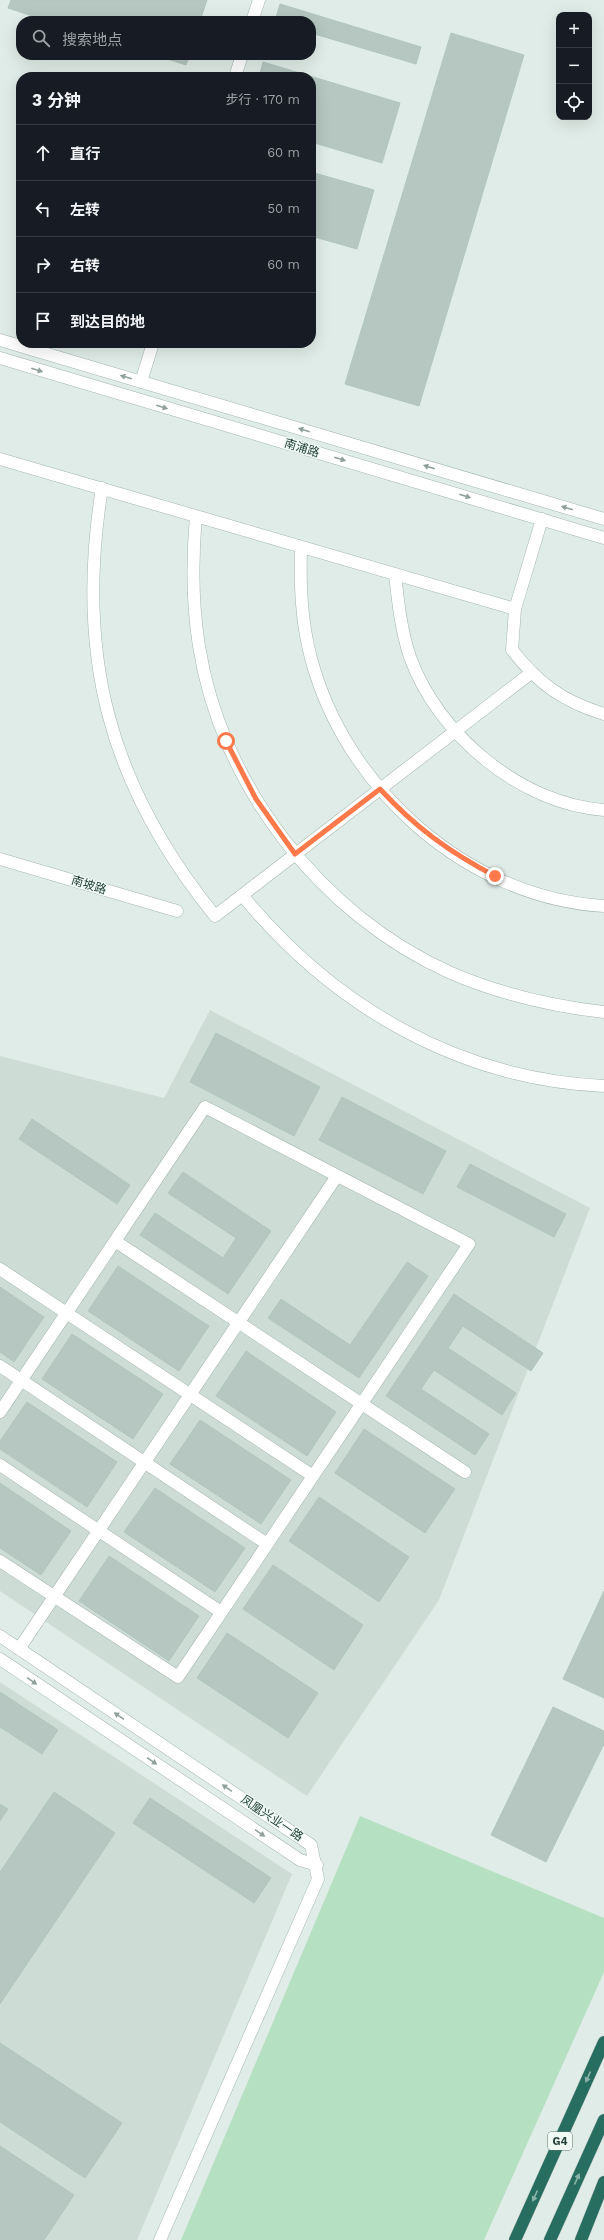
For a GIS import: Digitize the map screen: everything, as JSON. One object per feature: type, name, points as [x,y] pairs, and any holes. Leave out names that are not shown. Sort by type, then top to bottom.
[{"type":"highway","name":"G4","points":[[515,2240],[604,2042]]},
{"type":"highway","name":"G4","points":[[550,2240],[604,2120]]},
{"type":"highway","points":[[581,2240],[604,2182]]},
{"type":"street","points":[[254,16],[259,0]]},
{"type":"street","points":[[237,72],[240,60]]},
{"type":"street","name":"南浦路","points":[[0,340],[16,345]]},
{"type":"street","name":"南浦路","points":[[27,348],[604,519]]},
{"type":"street","points":[[141,382],[151,348]]},
{"type":"street","name":"南浦路","points":[[0,358],[604,538]]},
{"type":"street","points":[[0,459],[515,609]]},
{"type":"street","points":[[102,488],[92,564],[94,640],[100,678],[120,752],[133,787],[161,841],[191,886],[215,916],[531,673]]},
{"type":"street","points":[[196,516],[193,582],[199,647],[206,679],[224,735],[240,771],[274,827],[295,854],[316,878],[365,921],[392,940],[432,963],[480,985],[511,995],[543,1003],[604,1012]]},
{"type":"street","points":[[542,519],[515,609],[512,650],[531,673],[560,696],[579,706],[604,714]]},
{"type":"street","points":[[301,547],[300,584],[304,621],[311,658],[322,693],[338,727],[357,759],[380,789],[405,815],[432,839],[462,859],[495,876],[528,890],[564,900],[604,906]]},
{"type":"street","points":[[395,574],[399,617],[411,658],[430,697],[455,731],[485,760],[519,783],[557,800],[604,810]]},
{"type":"street","name":"南坡路","points":[[0,859],[177,911]]},
{"type":"street","points":[[242,895],[287,946],[312,968],[349,998],[395,1026],[457,1055],[489,1066],[555,1081],[604,1086]]},
{"type":"street","points":[[0,1412],[205,1107],[469,1244],[178,1677],[0,1561]]},
{"type":"street","points":[[19,1649],[337,1176]]},
{"type":"street","points":[[115,1241],[465,1472]]},
{"type":"street","points":[[0,1269],[313,1476]]},
{"type":"street","points":[[0,1366],[267,1544]]},
{"type":"street","points":[[0,1465],[221,1612]]},
{"type":"street","name":"凤凰兴业一路","points":[[0,1636],[311,1845],[316,1865]]},
{"type":"street","name":"凤凰兴业一路","points":[[0,1659],[300,1860],[316,1865]]},
{"type":"street","points":[[160,2240],[318,1879],[316,1865]]},
{"type":"shaded area","points":[[210,1010],[590,1208],[439,1600],[307,1796],[0,1591],[0,1056],[164,1098]]},
{"type":"shaded area","points":[[0,1682],[292,1874],[137,2240],[0,2240]]},
{"type":"green space","points":[[360,1816],[604,1918],[604,1972],[484,2240],[181,2240]]},
{"type":"building","points":[[11,0],[207,0],[202,16],[33,16],[8,8]]},
{"type":"building","points":[[280,4],[421,47],[416,64],[316,34],[316,16],[276,16]]},
{"type":"building","points":[[451,33],[524,55],[419,406],[345,384]]},
{"type":"building","points":[[170,60],[188,60],[186,65]]},
{"type":"building","points":[[263,62],[296,72],[260,72]]},
{"type":"building","points":[[316,78],[400,103],[382,163],[316,143]]},
{"type":"building","points":[[316,173],[374,190],[357,249],[316,237]]},
{"type":"building","points":[[216,1033],[320,1087],[294,1136],[190,1082]]},
{"type":"building","points":[[342,1097],[446,1151],[423,1194],[319,1140]]},
{"type":"building","points":[[32,1119],[130,1185],[117,1204],[19,1139]]},
{"type":"building","points":[[470,1164],[566,1214],[554,1237],[457,1187]]},
{"type":"building","points":[[183,1172],[271,1231],[228,1294],[140,1235],[155,1213],[223,1258],[236,1238],[168,1193]]},
{"type":"building","points":[[407,1262],[428,1276],[359,1378],[268,1318],[281,1299],[350,1345]]},
{"type":"building","points":[[118,1266],[209,1326],[179,1371],[88,1311]]},
{"type":"building","points":[[0,1287],[44,1317],[14,1362],[0,1352]]},
{"type":"building","points":[[454,1294],[543,1353],[531,1371],[463,1326],[448,1348],[516,1393],[502,1415],[434,1370],[421,1389],[489,1434],[475,1455],[386,1396]]},
{"type":"building","points":[[72,1334],[163,1394],[133,1439],[42,1379]]},
{"type":"building","points":[[246,1351],[336,1412],[307,1456],[216,1396]]},
{"type":"building","points":[[27,1402],[117,1462],[87,1507],[0,1449],[0,1441]]},
{"type":"building","points":[[200,1420],[291,1480],[261,1524],[170,1464]]},
{"type":"building","points":[[364,1429],[455,1489],[425,1533],[335,1473]]},
{"type":"building","points":[[0,1483],[71,1531],[41,1575],[0,1548]]},
{"type":"building","points":[[155,1488],[245,1548],[215,1592],[124,1532]]},
{"type":"building","points":[[319,1497],[409,1557],[379,1602],[289,1541]]},
{"type":"building","points":[[109,1556],[199,1616],[169,1661],[79,1601]]},
{"type":"building","points":[[273,1565],[363,1625],[334,1670],[243,1609]]},
{"type":"building","points":[[604,1591],[604,1698],[563,1679]]},
{"type":"building","points":[[227,1633],[318,1693],[288,1738],[197,1678]]},
{"type":"building","points":[[0,1692],[58,1730],[42,1754],[0,1727]]},
{"type":"building","points":[[553,1707],[604,1731],[604,1744],[546,1862],[491,1835]]},
{"type":"building","points":[[54,1792],[115,1833],[0,2004],[0,1872]]},
{"type":"building","points":[[150,1798],[271,1878],[254,1903],[133,1823]]},
{"type":"building","points":[[0,1804],[8,1809],[0,1821]]},
{"type":"building","points":[[0,2043],[122,2123],[85,2178],[0,2122]]},
{"type":"building","points":[[0,2146],[74,2195],[44,2240],[0,2240]]},
{"type":"route","points":[[226,741],[240,771],[256,799],[274,827],[295,854],[380,789],[405,815],[432,839],[462,859],[495,876]]}]
